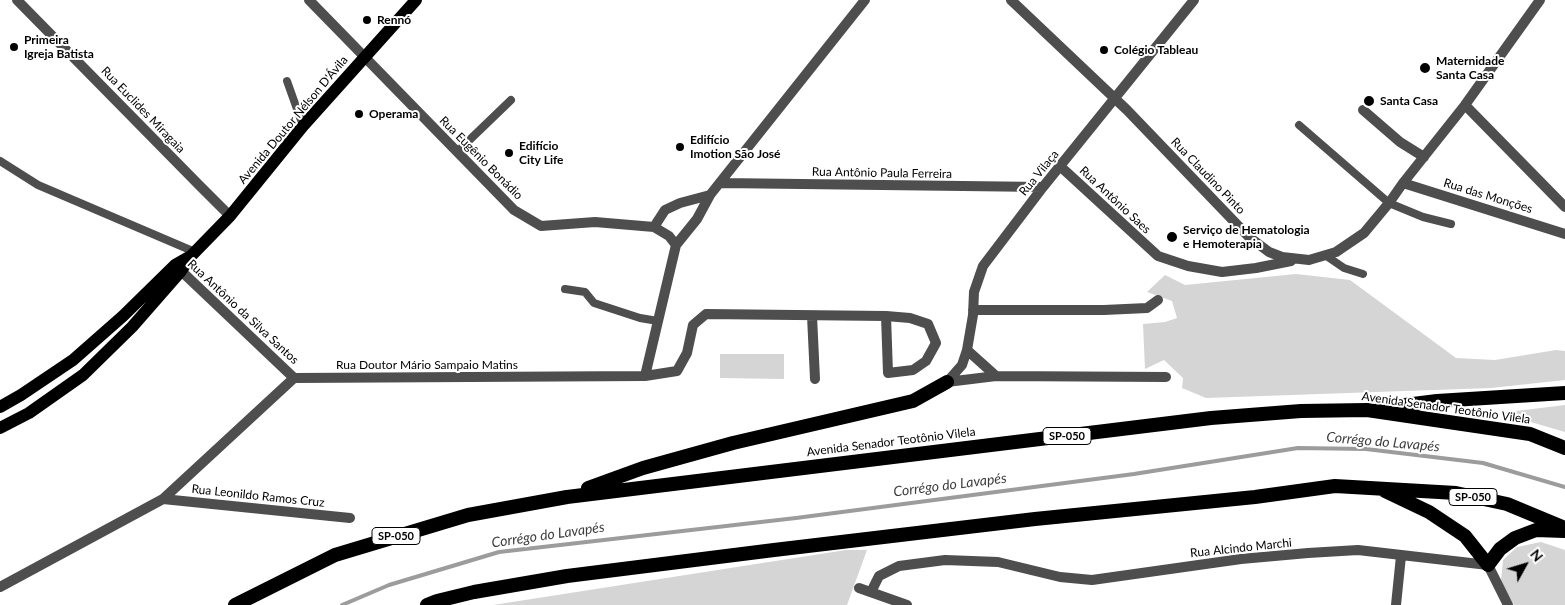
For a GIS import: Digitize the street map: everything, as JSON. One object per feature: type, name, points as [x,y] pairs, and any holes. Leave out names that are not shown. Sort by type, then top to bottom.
[{"type":"highway","points":[[567,497],[652,465],[733,443],[913,401],[947,382]]},
{"type":"highway","points":[[1367,410],[1437,401],[1565,393]]},
{"type":"highway","name":"Avenida Senador Teotônio Vilela","points":[[235,605],[334,555],[468,515],[567,497],[1211,418],[1301,411],[1367,410],[1530,434],[1565,448]]},
{"type":"highway","name":"SP-050","points":[[428,605],[474,592],[567,576],[1035,519],[1255,497],[1335,486],[1456,493],[1508,504],[1565,530]]},
{"type":"highway","points":[[1377,488],[1428,512],[1466,536],[1488,565],[1500,549],[1514,538],[1536,530],[1565,530]]},
{"type":"main road","name":"Avenida Doutor Nélson D'Ávila","points":[[0,406],[21,395],[73,360],[193,254],[230,216],[303,126],[416,0]]},
{"type":"main road","name":"Avenida Doutor Nélson D'Ávila","points":[[0,428],[29,413],[83,375],[132,327],[178,268]]},
{"type":"street","name":"Rua Euclides Miragaia","points":[[18,0],[230,216]]},
{"type":"street","name":"Rua Eugênio Bonádio","points":[[309,0],[514,210],[541,226],[595,222],[654,227]]},
{"type":"street","points":[[644,376],[676,246],[697,219],[710,195],[865,0]]},
{"type":"street","name":"Rua Claudino Pinto","points":[[1011,0],[1115,98],[1249,237],[1269,252],[1282,257],[1309,260],[1336,252],[1364,233],[1403,183]]},
{"type":"street","name":"Rua Vilaça","points":[[947,382],[962,365],[967,350],[974,292],[984,266],[1043,187],[1194,0]]},
{"type":"street","points":[[1403,183],[1465,105],[1540,0]]},
{"type":"street","points":[[1465,105],[1565,207]]},
{"type":"street","points":[[1363,110],[1400,142],[1424,157]]},
{"type":"street","name":"Rua Antônio Saes","points":[[1061,167],[1158,256],[1188,266],[1222,272],[1256,268],[1297,259]]},
{"type":"street","name":"Rua Antônio Paula Ferreira","points":[[721,183],[1043,187]]},
{"type":"street","name":"Rua das Monções","points":[[1403,183],[1565,234]]},
{"type":"street","points":[[676,246],[669,236],[654,227],[664,210],[680,202],[710,195]]},
{"type":"street","name":"Rua Antônio da Silva Santos","points":[[178,268],[294,378]]},
{"type":"street","points":[[973,310],[1104,310],[1147,308],[1158,300]]},
{"type":"street","name":"Rua Doutor Mário Sampaio Matins","points":[[294,378],[644,376],[677,371],[687,353],[693,325],[706,314],[886,316],[910,318],[928,324],[936,343],[926,361],[913,370],[888,373],[886,316]]},
{"type":"street","points":[[812,316],[815,379]]},
{"type":"street","points":[[967,350],[996,376]]},
{"type":"street","points":[[947,382],[996,376],[1166,377]]},
{"type":"street","points":[[0,587],[163,499],[294,378]]},
{"type":"street","name":"Rua Leonildo Ramos Cruz","points":[[163,499],[350,518]]},
{"type":"street","name":"Rua Alcindo Marchi","points":[[872,592],[878,576],[899,566],[945,560],[998,562],[1060,577],[1092,580],[1241,559],[1358,550],[1488,565]]},
{"type":"street","points":[[1396,605],[1401,556]]},
{"type":"street","points":[[1488,565],[1508,605]]},
{"type":"street","points":[[859,588],[908,605]]},
{"type":"lane","points":[[288,81],[303,126]]},
{"type":"lane","points":[[457,152],[511,100]]},
{"type":"lane","points":[[1299,125],[1389,203],[1423,217],[1451,224]]},
{"type":"lane","points":[[0,161],[38,185],[193,254]]},
{"type":"lane","points":[[1325,255],[1344,268],[1363,274]]},
{"type":"lane","points":[[565,289],[585,292],[594,303],[640,318],[658,321]]},
{"type":"shaded area","points":[[1296,274],[1350,280],[1456,358],[1495,360],[1556,350],[1565,351],[1565,380],[1491,388],[1206,398],[1182,388],[1183,378],[1164,360],[1145,369],[1143,324],[1165,322],[1177,318],[1172,301],[1147,292],[1165,275],[1185,285]]},
{"type":"shaded area","points":[[720,354],[784,354],[784,379],[720,378]]},
{"type":"shaded area","points":[[1565,405],[1565,432],[1500,413]]},
{"type":"shaded area","points":[[1541,542],[1565,550],[1565,605],[1514,605],[1501,581],[1503,560],[1517,547]]},
{"type":"shaded area","points":[[846,550],[867,550],[847,605],[493,605]]},
{"type":"waterway","name":"Corrégo do Lavapés","points":[[342,605],[389,585],[499,552],[796,518],[1134,474],[1298,448],[1366,449],[1483,463],[1565,487]]},
{"type":"place","name":"Rennó","points":[[367,20]]},
{"type":"place","name":"Primeira Igreja Batista","points":[[14,47]]},
{"type":"place","name":"Colégio Tableau","points":[[1104,50]]},
{"type":"place","name":"Maternidade Santa Casa","points":[[1425,68]]},
{"type":"place","name":"Santa Casa","points":[[1369,101]]},
{"type":"place","name":"Operama","points":[[359,114]]},
{"type":"place","name":"Edifício Imotion São José","points":[[680,147]]},
{"type":"place","name":"Edifício City Life","points":[[509,153]]},
{"type":"place","name":"Serviço de Hematologia e Hemoterapia","points":[[1172,237]]}]
